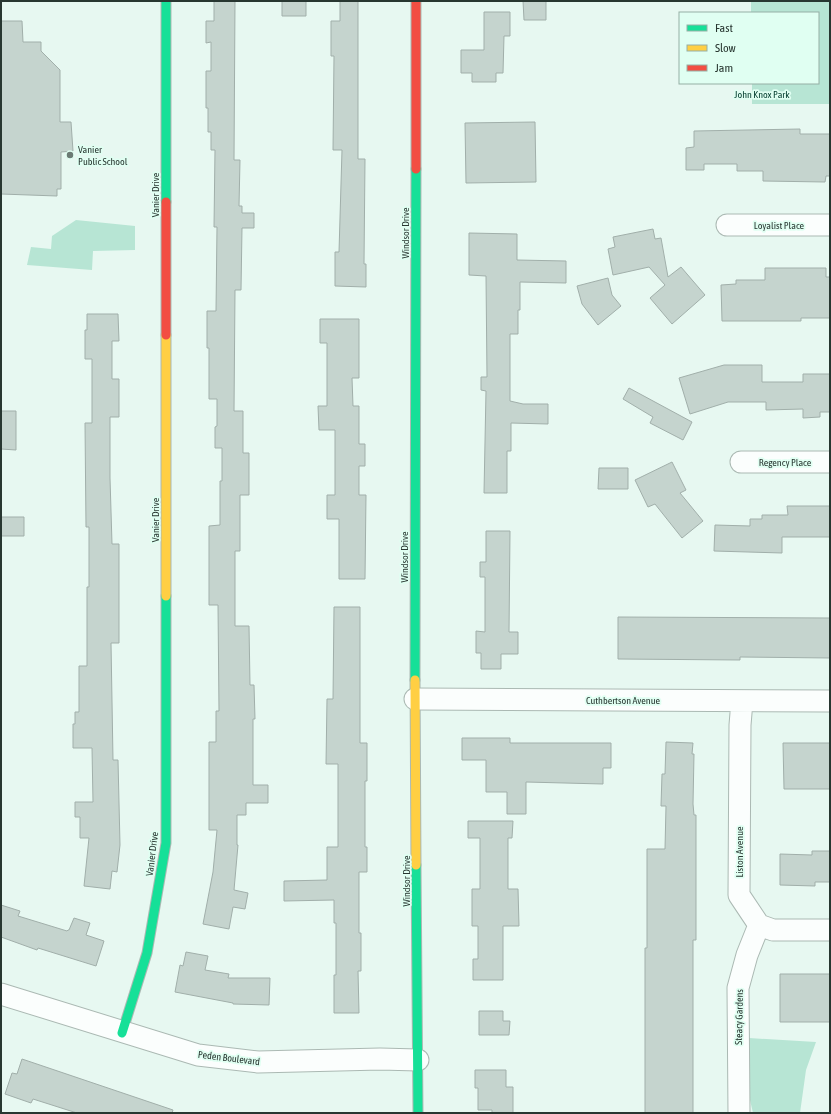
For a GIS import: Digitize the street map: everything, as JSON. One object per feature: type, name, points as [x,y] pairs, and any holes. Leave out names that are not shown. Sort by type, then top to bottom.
[{"type":"street","name":"Vanier Drive","points":[[122,1033],[147,953],[166,843],[166,1]]},
{"type":"street","name":"Windsor Drive","points":[[416,1],[416,699],[418,1113]]},
{"type":"street","name":"Loyalist Place","points":[[727,225],[830,225]]},
{"type":"street","name":"Regency Place","points":[[740,462],[830,462]]},
{"type":"street","name":"Cuthbertson Avenue","points":[[416,699],[830,701]]},
{"type":"street","name":"Liston Avenue","points":[[742,701],[740,725],[739,895],[759,925]]},
{"type":"street","points":[[759,925],[773,930],[830,930]]},
{"type":"street","name":"Steacy Gardens","points":[[739,1113],[738,988],[747,955],[759,925]]},
{"type":"street","name":"Peden Boulevard","points":[[1,994],[122,1033],[198,1055],[258,1062],[380,1059],[418,1060]]},
{"type":"green space","name":"John Knox Park","points":[[751,1],[830,1],[830,104],[752,104],[752,84],[819,84],[819,12],[751,12]]},
{"type":"green space","points":[[76,220],[135,226],[135,250],[93,251],[92,270],[27,265],[31,247],[51,249],[52,236]]},
{"type":"green space","points":[[749,1038],[816,1042],[806,1070],[800,1113],[753,1113],[750,1100]]},
{"type":"building","points":[[214,1],[235,1],[234,160],[240,160],[239,206],[242,206],[242,213],[254,213],[254,228],[242,228],[241,290],[235,290],[234,411],[243,411],[243,453],[249,453],[249,495],[240,495],[240,551],[235,551],[235,626],[249,626],[250,685],[254,685],[255,719],[253,719],[253,785],[268,785],[268,803],[246,803],[246,815],[237,815],[238,845],[234,890],[248,893],[245,909],[233,907],[229,929],[203,924],[213,872],[217,830],[209,830],[209,742],[216,742],[216,711],[219,711],[218,605],[209,605],[209,526],[220,525],[220,481],[222,481],[222,448],[215,448],[217,399],[209,399],[209,348],[207,348],[207,311],[216,311],[217,227],[214,227],[215,150],[211,150],[211,132],[208,132],[208,108],[206,108],[206,71],[211,71],[211,42],[206,43],[206,21],[214,21]]},
{"type":"building","points":[[282,1],[306,1],[306,16],[282,16]]},
{"type":"building","points":[[340,1],[358,1],[358,159],[365,159],[364,264],[366,264],[366,287],[335,286],[335,252],[339,252],[342,150],[333,150],[334,56],[331,56],[331,21],[340,21]]},
{"type":"building","points":[[523,1],[546,1],[546,20],[524,20]]},
{"type":"building","points":[[484,12],[510,12],[510,36],[504,36],[503,73],[496,73],[496,82],[472,82],[472,73],[461,73],[461,50],[484,50]]},
{"type":"building","points":[[1,21],[22,21],[23,42],[41,42],[41,51],[60,70],[60,122],[71,122],[73,151],[61,152],[61,189],[57,189],[57,196],[1,194]]},
{"type":"building","points":[[535,122],[536,182],[466,183],[465,123]]},
{"type":"building","points":[[800,129],[800,134],[830,134],[830,176],[826,176],[825,182],[763,181],[763,171],[737,171],[737,164],[704,164],[704,170],[686,170],[686,148],[694,147],[694,131]]},
{"type":"building","points":[[653,229],[655,239],[661,238],[668,277],[681,267],[705,295],[672,324],[650,298],[665,285],[649,267],[613,275],[608,249],[615,247],[613,237]]},
{"type":"building","points":[[469,233],[517,234],[517,260],[566,261],[566,283],[520,282],[518,334],[510,334],[510,401],[523,404],[548,404],[548,424],[511,423],[511,451],[507,451],[507,493],[484,493],[486,391],[481,390],[481,377],[487,377],[486,276],[469,275]]},
{"type":"building","points":[[765,268],[826,268],[826,277],[830,277],[830,318],[801,318],[801,321],[722,321],[721,285],[736,284],[736,280],[765,280]]},
{"type":"building","points":[[608,278],[612,295],[621,306],[598,325],[582,304],[577,286]]},
{"type":"building","points":[[87,314],[118,314],[119,341],[112,341],[112,379],[119,379],[119,417],[110,417],[110,478],[112,544],[119,544],[119,643],[111,643],[113,760],[118,760],[120,845],[117,872],[112,871],[110,889],[84,886],[89,838],[80,838],[80,817],[75,817],[75,802],[93,802],[92,748],[73,748],[73,724],[75,724],[75,712],[79,712],[79,666],[87,666],[89,527],[86,527],[85,423],[92,423],[92,359],[85,359],[85,330],[87,330]]},
{"type":"building","points":[[320,319],[359,319],[359,378],[352,378],[353,406],[359,406],[359,444],[365,444],[365,466],[359,466],[359,495],[366,495],[365,579],[339,579],[339,519],[327,519],[327,495],[335,495],[335,430],[319,430],[318,406],[327,406],[327,343],[320,343]]},
{"type":"building","points":[[724,365],[762,365],[762,382],[803,382],[803,374],[830,374],[830,412],[820,412],[820,417],[803,418],[803,409],[766,410],[766,402],[728,402],[690,414],[679,378]]},
{"type":"building","points":[[629,388],[692,422],[683,440],[650,423],[653,417],[623,399]]},
{"type":"building","points":[[1,411],[16,411],[16,450],[1,449]]},
{"type":"building","points":[[672,462],[686,490],[680,493],[703,521],[682,538],[655,504],[648,507],[635,480]]},
{"type":"building","points":[[599,468],[628,468],[628,489],[598,489]]},
{"type":"building","points":[[787,506],[830,506],[830,537],[782,537],[782,553],[714,551],[715,525],[750,526],[750,519],[762,519],[762,515],[788,515]]},
{"type":"building","points":[[1,517],[24,517],[24,536],[1,536]]},
{"type":"building","points":[[486,531],[510,531],[509,632],[518,632],[518,654],[501,654],[501,669],[481,669],[481,653],[476,653],[476,631],[485,632],[485,577],[480,577],[480,562],[486,562]]},
{"type":"building","points":[[334,607],[360,607],[360,743],[367,743],[367,781],[365,781],[365,847],[367,847],[367,872],[359,872],[359,933],[361,933],[361,971],[358,971],[359,1013],[334,1013],[336,923],[334,923],[334,900],[284,901],[284,881],[327,880],[327,847],[338,847],[338,764],[326,764],[327,699],[333,699]]},
{"type":"building","points":[[618,617],[830,618],[830,658],[740,657],[740,660],[618,659]]},
{"type":"building","points":[[462,738],[510,738],[510,743],[611,743],[611,768],[603,768],[603,784],[526,782],[526,814],[507,814],[507,792],[486,792],[486,760],[462,760]]},
{"type":"building","points":[[666,742],[693,743],[692,754],[694,754],[693,804],[694,815],[696,815],[696,940],[693,940],[693,1113],[645,1113],[645,948],[647,948],[647,849],[665,849],[666,806],[661,806],[662,774],[665,774]]},
{"type":"building","points":[[783,743],[830,743],[830,789],[784,789]]},
{"type":"building","points":[[468,821],[513,821],[512,838],[508,838],[508,889],[518,889],[519,926],[503,926],[503,980],[473,980],[473,959],[478,959],[478,926],[472,926],[472,889],[480,889],[480,838],[468,838]]},
{"type":"building","points":[[812,851],[830,851],[830,882],[815,882],[815,886],[780,885],[780,854],[812,855]]},
{"type":"building","points":[[1,905],[20,911],[18,916],[67,931],[69,930],[74,918],[90,923],[86,935],[104,941],[96,966],[38,948],[37,950],[1,937]]},
{"type":"building","points":[[186,952],[208,956],[205,970],[229,974],[228,978],[270,978],[269,1005],[233,1004],[175,992],[180,965],[183,966]]},
{"type":"building","points":[[780,974],[830,974],[830,1022],[780,1022]]},
{"type":"building","points":[[479,1011],[503,1011],[503,1021],[510,1021],[509,1035],[479,1035]]},
{"type":"building","points":[[22,1059],[173,1110],[172,1113],[77,1113],[33,1099],[31,1103],[5,1094],[12,1073],[17,1074]]},
{"type":"building","points":[[475,1070],[506,1070],[506,1087],[513,1087],[513,1113],[492,1113],[492,1110],[478,1110],[478,1088],[475,1088]]},
{"type":"traffic: fast","points":[[166,1],[166,202]]},
{"type":"traffic: fast","points":[[415,680],[416,169]]},
{"type":"traffic: fast","points":[[122,1033],[147,953],[166,843],[166,596]]},
{"type":"traffic: fast","points":[[416,865],[418,1113]]},
{"type":"traffic: slow","points":[[166,335],[166,596]]},
{"type":"traffic: slow","points":[[415,680],[416,865]]},
{"type":"traffic: jam","points":[[416,1],[416,169]]},
{"type":"traffic: jam","points":[[166,202],[166,335]]},
{"type":"place","name":"Vanier Public School","points":[[70,155]]}]
